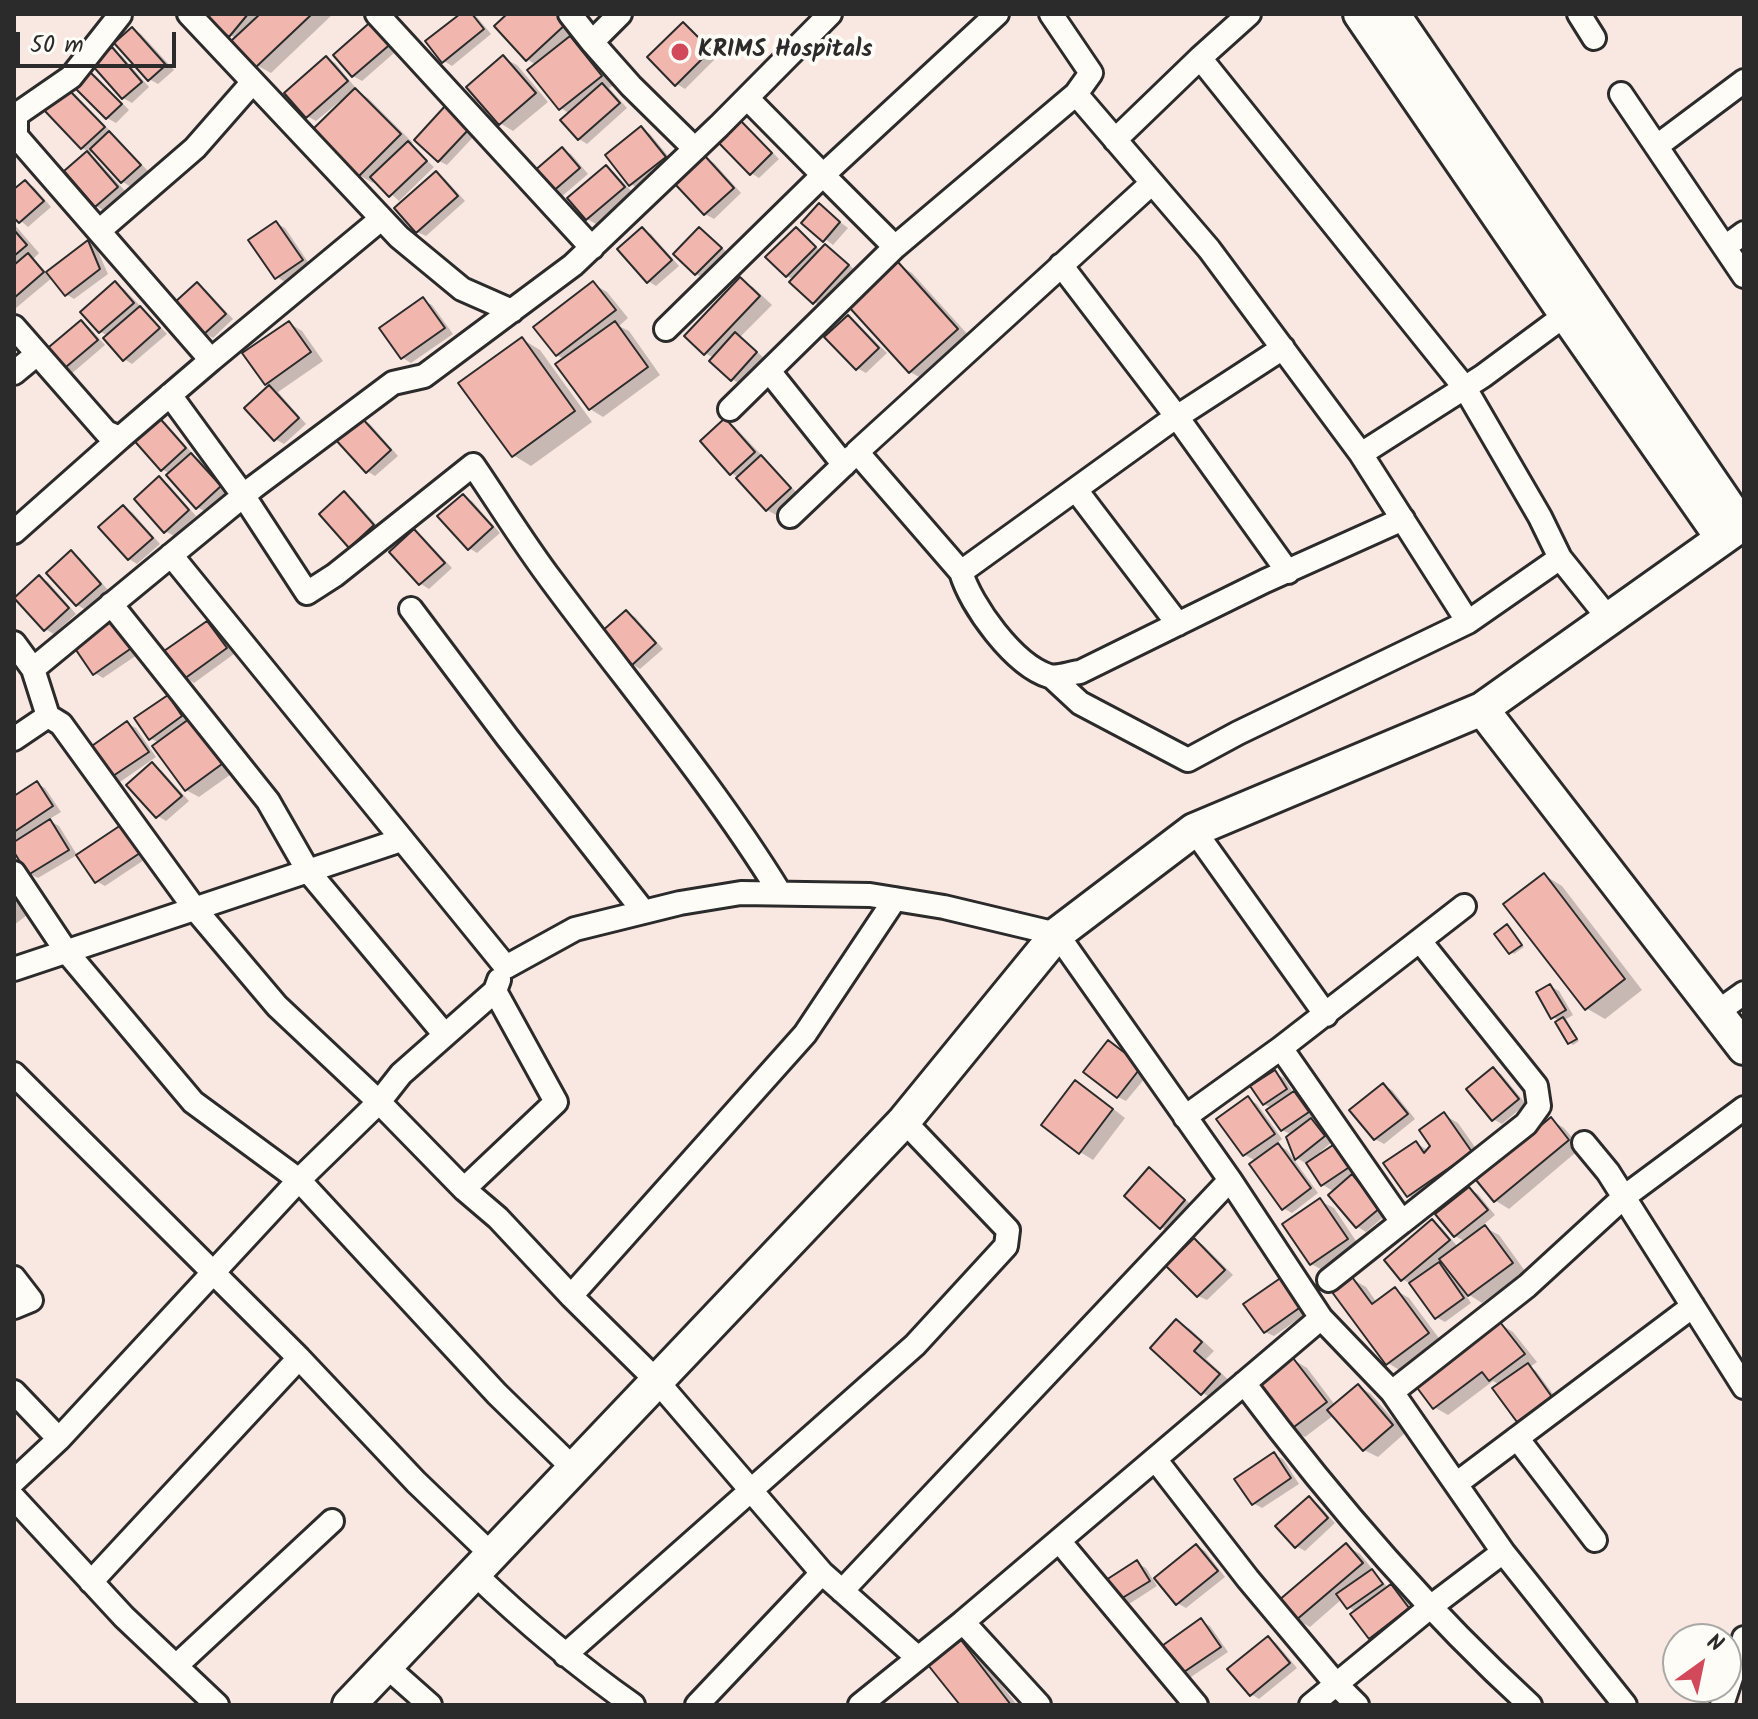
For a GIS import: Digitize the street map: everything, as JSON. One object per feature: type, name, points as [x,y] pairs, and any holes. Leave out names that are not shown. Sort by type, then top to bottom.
[{"type":"street","points":[[120,14],[71,77],[15,115],[16,136],[211,360]]},
{"type":"street","points":[[189,14],[381,219],[462,289],[512,311]]},
{"type":"street","points":[[377,14],[592,248]]},
{"type":"street","points":[[570,14],[631,86],[695,149]]},
{"type":"street","points":[[592,42],[620,14]]},
{"type":"street","points":[[33,669],[243,495],[393,383],[424,376],[573,265],[830,14]]},
{"type":"street","points":[[666,329],[823,175],[997,14]]},
{"type":"street","points":[[730,409],[895,247],[1076,94],[1091,73],[1051,14]]},
{"type":"street","points":[[1115,140],[1249,14]]},
{"type":"street","points":[[349,1705],[904,1121],[1057,934],[1194,830],[1482,709],[1736,529],[1360,14]]},
{"type":"street","points":[[1393,14],[1576,307]]},
{"type":"street","points":[[1579,14],[1594,38]]},
{"type":"street","points":[[1200,58],[1465,388],[1540,517],[1560,558],[1609,619]]},
{"type":"street","points":[[1657,146],[1744,81]]},
{"type":"street","points":[[99,231],[195,148],[252,83]]},
{"type":"street","points":[[1076,94],[1209,249],[1283,348],[1361,454],[1468,622]]},
{"type":"street","points":[[1621,94],[1744,276]]},
{"type":"street","points":[[747,98],[895,247]]},
{"type":"street","points":[[790,516],[1152,183]]},
{"type":"street","points":[[14,532],[211,360],[381,219]]},
{"type":"street","points":[[1725,247],[1744,233]]},
{"type":"street","points":[[1061,265],[1177,417],[1288,572]]},
{"type":"street","points":[[1361,454],[1465,388],[1576,307]]},
{"type":"street","points":[[14,327],[106,432],[120,438]]},
{"type":"street","points":[[961,572],[1177,417],[1283,348]]},
{"type":"street","points":[[14,373],[37,354]]},
{"type":"street","points":[[769,371],[961,572],[966,590],[991,626],[1029,667],[1052,677],[1080,703],[1188,760],[1468,622],[1560,558]]},
{"type":"street","points":[[170,395],[243,495],[307,593],[335,575],[473,465],[550,579],[689,758],[752,847],[780,893]]},
{"type":"street","points":[[1076,490],[1178,624]]},
{"type":"street","points":[[1052,677],[1080,672],[1403,519]]},
{"type":"street","points":[[171,555],[506,967]]},
{"type":"street","points":[[111,604],[268,801],[308,871],[445,1035]]},
{"type":"street","points":[[411,609],[644,912]]},
{"type":"street","points":[[14,643],[33,669],[48,716],[61,724],[195,909],[277,1006],[379,1102],[464,1189],[498,1218],[657,1381],[822,1573],[918,1658]]},
{"type":"street","points":[[1482,709],[1744,1048]]},
{"type":"street","points":[[14,739],[48,716]]},
{"type":"street","points":[[1194,830],[1326,1015]]},
{"type":"street","points":[[14,969],[401,840]]},
{"type":"street","points":[[14,873],[66,951],[193,1102],[299,1180],[497,1394],[574,1469]]},
{"type":"street","points":[[14,1481],[59,1439],[299,1180],[379,1102],[401,1074],[495,991],[506,967],[575,929],[644,912],[741,893],[870,895],[944,907],[1057,934],[1230,1180],[1321,1318],[1392,1392],[1503,1552],[1625,1705]]},
{"type":"street","points":[[571,1296],[805,1034],[895,899]]},
{"type":"street","points":[[1185,1117],[1326,1015],[1464,906]]},
{"type":"street","points":[[1329,1280],[1526,1124],[1539,1106],[1536,1086],[1420,941]]},
{"type":"street","points":[[464,1189],[556,1102],[495,991]]},
{"type":"street","points":[[1716,1013],[1744,993]]},
{"type":"street","points":[[1281,1048],[1402,1222]]},
{"type":"street","points":[[14,1074],[299,1358],[416,1482],[483,1564],[565,1655],[633,1705]]},
{"type":"street","points":[[1392,1392],[1527,1286],[1624,1197],[1744,1108]]},
{"type":"street","points":[[565,1655],[915,1345],[1006,1246],[1008,1230],[904,1121]]},
{"type":"street","points":[[1584,1143],[1624,1197],[1744,1387]]},
{"type":"street","points":[[842,1591],[1230,1180]]},
{"type":"street","points":[[14,1278],[31,1300],[14,1307]]},
{"type":"street","points":[[1456,1484],[1693,1306]]},
{"type":"street","points":[[860,1705],[1060,1542],[1321,1318]]},
{"type":"street","points":[[91,1582],[299,1358]]},
{"type":"street","points":[[1244,1383],[1291,1444],[1429,1608],[1530,1705]]},
{"type":"street","points":[[14,1392],[59,1439]]},
{"type":"street","points":[[1517,1438],[1595,1540]]},
{"type":"street","points":[[1155,1459],[1204,1525],[1336,1684],[1357,1705]]},
{"type":"street","points":[[14,1498],[91,1582],[217,1705]]},
{"type":"street","points":[[176,1666],[332,1521]]},
{"type":"street","points":[[1060,1542],[1196,1705]]},
{"type":"street","points":[[1311,1705],[1503,1552]]},
{"type":"street","points":[[697,1705],[822,1573]]},
{"type":"street","points":[[963,1622],[1039,1705]]},
{"type":"street","points":[[1722,1705],[1744,1638]]},
{"type":"street","points":[[386,1666],[430,1705]]},
{"type":"building","points":[[211,14],[248,14],[229,37],[207,19]]},
{"type":"building","points":[[260,14],[312,14],[256,67],[231,41]]},
{"type":"building","points":[[460,14],[472,14],[484,29],[442,63],[425,41]]},
{"type":"building","points":[[507,14],[559,14],[567,23],[526,61],[494,26]]},
{"type":"building","points":[[375,18],[394,41],[352,77],[333,55]]},
{"type":"building","points":[[683,22],[711,50],[675,86],[647,57]]},
{"type":"building","points":[[132,27],[166,65],[148,81],[114,43]]},
{"type":"building","points":[[570,36],[602,76],[559,110],[527,70]]},
{"type":"building","points":[[112,47],[142,82],[122,99],[92,65]]},
{"type":"building","points":[[503,55],[536,93],[499,125],[466,87]]},
{"type":"building","points":[[326,56],[348,81],[306,118],[284,93]]},
{"type":"building","points":[[87,69],[122,104],[106,119],[71,84]]},
{"type":"building","points":[[602,83],[620,103],[578,140],[560,120]]},
{"type":"building","points":[[66,87],[105,127],[81,149],[43,109]]},
{"type":"building","points":[[355,88],[401,134],[358,177],[312,130]]},
{"type":"building","points":[[446,105],[470,128],[438,162],[414,140]]},
{"type":"building","points":[[739,119],[772,153],[750,175],[716,140]]},
{"type":"building","points":[[641,126],[666,157],[629,186],[605,155]]},
{"type":"building","points":[[109,131],[141,165],[121,183],[90,149]]},
{"type":"building","points":[[408,141],[427,161],[389,197],[370,177]]},
{"type":"building","points":[[562,147],[580,168],[551,193],[533,172]]},
{"type":"building","points":[[87,151],[118,187],[95,207],[64,171]]},
{"type":"building","points":[[705,156],[734,188],[704,215],[674,183]]},
{"type":"building","points":[[606,165],[625,187],[586,220],[567,198]]},
{"type":"building","points":[[436,171],[458,196],[416,233],[394,208]]},
{"type":"building","points":[[25,180],[44,201],[19,223],[14,218],[14,189]]},
{"type":"building","points":[[819,203],[840,222],[823,242],[801,223]]},
{"type":"building","points":[[276,221],[303,260],[275,279],[248,240]]},
{"type":"building","points":[[642,227],[672,260],[647,283],[617,249]]},
{"type":"building","points":[[699,227],[722,248],[695,275],[673,254]]},
{"type":"building","points":[[796,227],[816,247],[786,277],[765,257]]},
{"type":"building","points":[[14,230],[27,245],[14,256]]},
{"type":"building","points":[[88,240],[100,269],[65,296],[46,272]]},
{"type":"building","points":[[825,244],[849,265],[813,304],[789,282]]},
{"type":"building","points":[[28,253],[44,272],[14,298],[14,265]]},
{"type":"building","points":[[898,262],[958,329],[909,373],[849,307]]},
{"type":"building","points":[[740,277],[760,296],[704,355],[684,336]]},
{"type":"building","points":[[115,281],[134,303],[99,333],[80,312]]},
{"type":"building","points":[[593,281],[616,310],[556,356],[533,327]]},
{"type":"building","points":[[197,282],[226,314],[203,335],[174,303]]},
{"type":"building","points":[[423,297],[445,328],[401,359],[379,328]]},
{"type":"building","points":[[140,306],[160,328],[123,361],[103,338]]},
{"type":"building","points":[[848,315],[879,348],[856,370],[824,337]]},
{"type":"building","points":[[81,320],[98,340],[60,372],[43,352]]},
{"type":"building","points":[[289,321],[311,352],[265,385],[242,353]]},
{"type":"building","points":[[615,321],[648,367],[589,410],[555,364]]},
{"type":"building","points":[[735,332],[757,352],[731,381],[709,361]]},
{"type":"building","points":[[522,337],[575,411],[512,457],[458,383]]},
{"type":"building","points":[[269,385],[299,418],[274,441],[244,408]]},
{"type":"building","points":[[156,414],[186,448],[161,471],[131,437]]},
{"type":"building","points":[[361,417],[391,450],[366,473],[335,439]]},
{"type":"building","points":[[725,418],[755,452],[730,475],[700,441]]},
{"type":"building","points":[[191,453],[221,486],[196,509],[166,475]]},
{"type":"building","points":[[761,455],[791,488],[766,511],[736,478]]},
{"type":"building","points":[[159,476],[189,510],[164,533],[134,499]]},
{"type":"building","points":[[344,491],[374,525],[349,548],[319,514]]},
{"type":"building","points":[[463,494],[493,527],[468,550],[437,516]]},
{"type":"building","points":[[123,505],[153,538],[128,560],[98,527]]},
{"type":"building","points":[[414,529],[445,563],[419,585],[389,552]]},
{"type":"building","points":[[71,550],[101,584],[76,606],[46,573]]},
{"type":"building","points":[[39,575],[69,608],[44,631],[14,598]]},
{"type":"building","points":[[626,610],[656,643],[631,666],[601,632]]},
{"type":"building","points":[[114,620],[133,647],[93,675],[74,647]]},
{"type":"building","points":[[207,621],[227,648],[184,679],[164,651]]},
{"type":"building","points":[[168,695],[182,716],[149,740],[134,718]]},
{"type":"building","points":[[189,719],[222,764],[185,791],[152,746]]},
{"type":"building","points":[[127,721],[149,752],[110,778],[89,748]]},
{"type":"building","points":[[152,762],[182,796],[156,818],[126,785]]},
{"type":"building","points":[[37,781],[53,806],[14,832],[14,796]]},
{"type":"building","points":[[50,819],[69,850],[28,875],[14,852],[14,842]]},
{"type":"building","points":[[121,825],[140,853],[95,883],[76,855]]},
{"type":"building","points":[[1544,873],[1625,979],[1585,1010],[1503,904]]},
{"type":"building","points":[[1507,924],[1522,945],[1509,954],[1494,934]]},
{"type":"building","points":[[1550,984],[1566,1010],[1551,1019],[1536,992]]},
{"type":"building","points":[[1563,1017],[1577,1039],[1568,1044],[1555,1022]]},
{"type":"building","points":[[1108,1040],[1142,1066],[1117,1098],[1083,1072]]},
{"type":"building","points":[[1493,1067],[1519,1099],[1492,1121],[1466,1089]]},
{"type":"building","points":[[1275,1070],[1287,1089],[1263,1105],[1250,1086]]},
{"type":"building","points":[[1075,1080],[1113,1109],[1079,1154],[1041,1125]]},
{"type":"building","points":[[1383,1083],[1408,1114],[1374,1140],[1349,1110]]},
{"type":"building","points":[[1294,1091],[1309,1112],[1281,1131],[1266,1110]]},
{"type":"building","points":[[1248,1096],[1275,1134],[1243,1156],[1216,1119]]},
{"type":"building","points":[[1444,1112],[1472,1152],[1407,1197],[1383,1163],[1416,1141],[1424,1153],[1430,1146],[1419,1130]]},
{"type":"building","points":[[1551,1117],[1569,1140],[1494,1202],[1476,1180]]},
{"type":"building","points":[[1311,1118],[1325,1136],[1295,1160],[1286,1137]]},
{"type":"building","points":[[1278,1143],[1311,1188],[1282,1210],[1249,1164]]},
{"type":"building","points":[[1336,1143],[1351,1166],[1321,1186],[1306,1163]]},
{"type":"building","points":[[1149,1167],[1185,1200],[1160,1229],[1124,1196]]},
{"type":"building","points":[[1352,1174],[1380,1208],[1356,1228],[1328,1195]]},
{"type":"building","points":[[1469,1187],[1488,1210],[1454,1237],[1435,1214]]},
{"type":"building","points":[[1320,1198],[1348,1239],[1310,1265],[1282,1224]]},
{"type":"building","points":[[1432,1219],[1450,1240],[1401,1281],[1384,1260]]},
{"type":"building","points":[[1485,1225],[1513,1263],[1468,1296],[1439,1259]]},
{"type":"building","points":[[1194,1238],[1225,1270],[1197,1297],[1166,1266]]},
{"type":"building","points":[[1439,1262],[1464,1298],[1435,1319],[1409,1283]]},
{"type":"building","points":[[1282,1277],[1302,1306],[1264,1333],[1243,1304]]},
{"type":"building","points":[[1352,1277],[1372,1304],[1395,1287],[1429,1333],[1386,1365],[1332,1292]]},
{"type":"building","points":[[1176,1319],[1202,1342],[1194,1351],[1220,1374],[1201,1395],[1150,1348]]},
{"type":"building","points":[[1500,1322],[1525,1354],[1489,1381],[1482,1372],[1433,1409],[1415,1385]]},
{"type":"building","points":[[1293,1358],[1327,1402],[1290,1430],[1257,1386]]},
{"type":"building","points":[[1528,1363],[1552,1397],[1517,1422],[1492,1388]]},
{"type":"building","points":[[1358,1384],[1393,1425],[1363,1451],[1327,1410]]},
{"type":"building","points":[[1274,1452],[1291,1478],[1252,1505],[1234,1479]]},
{"type":"building","points":[[1309,1496],[1328,1518],[1295,1548],[1275,1526]]},
{"type":"building","points":[[1346,1543],[1363,1563],[1295,1621],[1278,1601]]},
{"type":"building","points":[[1196,1544],[1218,1571],[1176,1605],[1154,1578]]},
{"type":"building","points":[[1137,1560],[1150,1581],[1119,1600],[1106,1580]]},
{"type":"building","points":[[1372,1569],[1383,1584],[1347,1609],[1336,1594]]},
{"type":"building","points":[[1391,1584],[1409,1608],[1369,1639],[1350,1614]]},
{"type":"building","points":[[1201,1618],[1221,1647],[1178,1676],[1159,1648]]},
{"type":"building","points":[[1268,1636],[1290,1663],[1250,1696],[1227,1669]]},
{"type":"building","points":[[961,1640],[1011,1705],[960,1705],[928,1665]]},
{"type":"place","name":"KRIMS Hospitals","points":[[680,52]]}]
